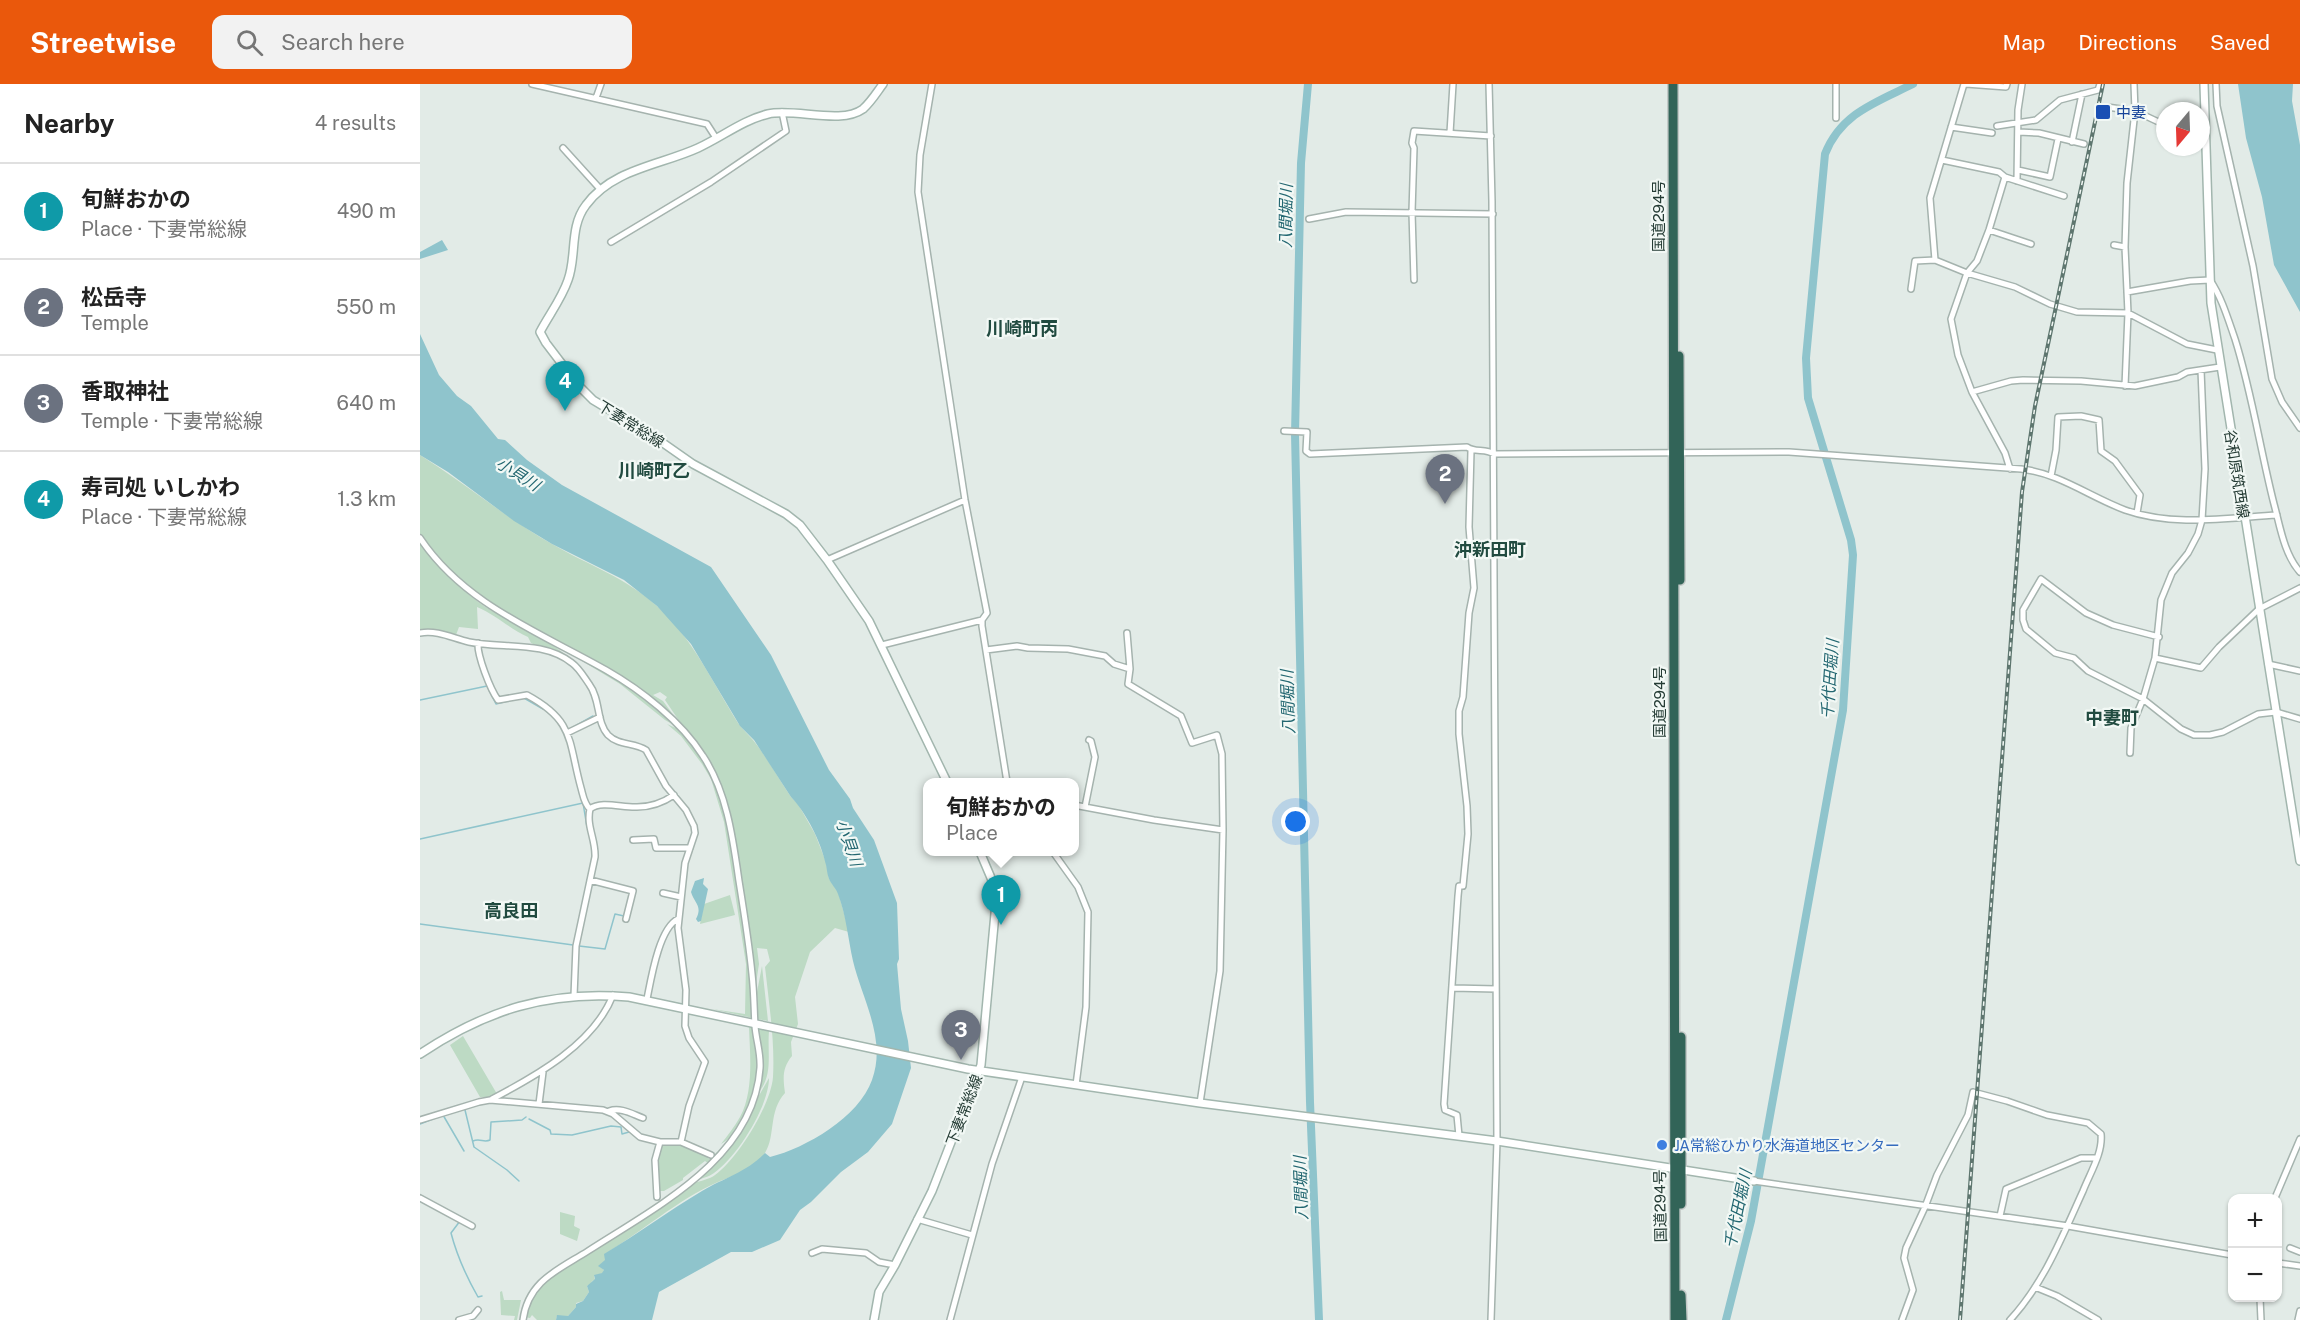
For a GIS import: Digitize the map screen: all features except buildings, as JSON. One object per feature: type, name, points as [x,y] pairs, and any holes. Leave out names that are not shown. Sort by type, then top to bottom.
[{"type":"highway","name":"国道294号","points":[[1673,84],[1678,1169],[1675,1320]]},
{"type":"highway","name":"国道294号","points":[[1676,452],[1679,84]]},
{"type":"highway","name":"国道294号","points":[[1678,1169],[1682,1320]]},
{"type":"main road","name":"下妻常総線","points":[[883,84],[869,102],[855,113],[835,115],[782,112],[753,118],[697,148],[632,171],[601,190],[593,196],[581,213],[577,223],[569,278],[540,332],[542,338],[578,385],[593,400],[654,436],[693,464],[786,514],[800,525],[869,621],[945,778]]},
{"type":"main road","name":"谷和原筑西線","points":[[2204,84],[2204,102]]},
{"type":"main road","name":"谷和原筑西線","points":[[2205,156],[2210,280],[2217,350],[2300,861]]},
{"type":"main road","name":"下妻常総線","points":[[874,1320],[879,1292],[932,1191],[979,1071],[997,891],[982,856]]},
{"type":"main road","points":[[420,1054],[467,1026],[503,1011],[536,1001],[574,996],[613,995],[647,999],[919,1060],[979,1071],[1200,1103],[1497,1141],[1757,1181]]},
{"type":"street","points":[[532,84],[708,124],[716,138]]},
{"type":"street","points":[[596,98],[601,84]]},
{"type":"street","points":[[882,645],[982,620],[987,613],[965,500],[918,192],[920,155],[932,84]]},
{"type":"street","points":[[1450,133],[1453,84]]},
{"type":"street","points":[[1489,84],[1494,454],[1497,1141],[1491,1320]]},
{"type":"street","points":[[1836,84],[1836,118]]},
{"type":"street","points":[[1935,260],[1930,198],[1965,84],[2006,87],[2007,84]]},
{"type":"street","points":[[2018,181],[2018,110],[2022,84]]},
{"type":"street","points":[[1997,126],[2037,120],[2060,100],[2097,90],[2100,84]]},
{"type":"street","points":[[2125,386],[2128,313],[2125,247],[2127,183],[2135,111],[2134,84]]},
{"type":"street","points":[[2216,84],[2217,106],[2253,266],[2272,379],[2282,402],[2300,428]]},
{"type":"street","points":[[2072,142],[2082,94]]},
{"type":"street","points":[[2107,107],[2135,111],[2156,121]]},
{"type":"street","points":[[611,242],[711,183],[786,131],[782,112]]},
{"type":"street","points":[[1951,127],[1992,133]]},
{"type":"street","points":[[1414,280],[1412,212],[1414,148],[1412,143],[1414,131],[1491,136]]},
{"type":"street","points":[[2019,132],[2039,133],[2084,144]]},
{"type":"street","points":[[2018,170],[2050,177],[2058,139]]},
{"type":"street","points":[[563,148],[601,190]]},
{"type":"street","points":[[1942,160],[1999,172],[2005,177],[2064,196]]},
{"type":"street","points":[[2005,177],[1989,231],[1977,261],[1967,273],[1951,319],[1958,355],[1971,392],[2005,453],[2010,469]]},
{"type":"street","points":[[1309,219],[1346,212],[1492,214]]},
{"type":"street","points":[[1989,231],[2031,244]]},
{"type":"street","points":[[2114,245],[2125,247]]},
{"type":"street","points":[[1911,289],[1915,261],[1935,260],[1967,273],[2015,287],[2050,304],[2078,312],[2128,313],[2187,344],[2217,350]]},
{"type":"street","points":[[2127,292],[2190,281],[2210,280],[2227,315],[2238,350],[2254,409],[2262,457],[2286,548],[2300,572]]},
{"type":"street","points":[[1971,392],[2011,381],[2081,381],[2125,386],[2156,383],[2220,367]]},
{"type":"street","points":[[2130,753],[2131,728],[2143,699],[2155,658],[2165,588],[2172,573],[2188,553],[2202,520],[2205,469],[2201,370]]},
{"type":"street","points":[[2051,476],[2056,450],[2058,417],[2081,416],[2099,420],[2101,451],[2115,461],[2140,495],[2137,513]]},
{"type":"street","points":[[1284,432],[1307,432],[1306,451],[1311,454],[1467,447],[1472,451],[1488,450],[1494,454],[1789,452],[2031,470],[2051,476],[2137,513],[2157,517],[2202,520],[2277,515]]},
{"type":"street","points":[[1459,1136],[1457,1115],[1445,1110],[1444,1104],[1458,896],[1459,886],[1463,886],[1468,834],[1459,734],[1469,613],[1474,588],[1469,527],[1472,451]]},
{"type":"street","points":[[827,560],[965,500]]},
{"type":"street","points":[[420,538],[445,569],[468,590],[499,611],[620,679],[672,720],[703,755],[722,797],[734,851],[752,970],[760,1057],[758,1084],[747,1117],[736,1136],[711,1165],[681,1189],[547,1276],[529,1298],[523,1320]]},
{"type":"street","points":[[2158,637],[2113,625],[2086,613],[2041,579],[2023,610],[2026,629],[2055,653],[2074,658],[2088,671],[2143,699],[2181,729],[2194,735],[2223,732],[2258,714],[2276,712],[2300,719]]},
{"type":"street","points":[[2155,658],[2201,668],[2219,647],[2259,609],[2300,588]]},
{"type":"street","points":[[982,620],[1006,778]]},
{"type":"street","points":[[420,633],[436,632],[478,643],[539,649],[574,662],[596,693],[600,717],[610,736],[622,744],[646,750],[686,810],[695,833],[690,848],[678,919],[686,1031],[705,1062],[689,1106],[681,1142]]},
{"type":"street","points":[[1126,633],[1130,669],[1128,684],[1181,716],[1192,743],[1217,735],[1222,754],[1220,971],[1200,1103]]},
{"type":"street","points":[[478,643],[477,651],[491,689],[498,700],[521,695],[530,696],[554,713],[567,733],[586,806],[590,809]]},
{"type":"street","points":[[986,650],[1017,646],[1068,649],[1105,656],[1114,664],[1130,669]]},
{"type":"street","points":[[2268,664],[2300,671]]},
{"type":"street","points":[[567,733],[600,717]]},
{"type":"street","points":[[1085,807],[1095,757],[1089,740]]},
{"type":"street","points":[[590,809],[606,805],[639,807],[663,802],[674,795]]},
{"type":"street","points":[[1079,806],[1223,830]]},
{"type":"street","points":[[574,996],[576,946],[594,869],[596,849],[589,821],[590,809]]},
{"type":"street","points":[[633,840],[654,839],[656,848],[690,848]]},
{"type":"street","points":[[1056,856],[1078,887],[1088,912],[1086,1007],[1076,1085]]},
{"type":"street","points":[[590,880],[633,891],[626,919]]},
{"type":"street","points":[[663,893],[681,897]]},
{"type":"street","points":[[647,999],[664,934],[672,922],[678,919]]},
{"type":"street","points":[[1453,988],[1496,989]]},
{"type":"street","points":[[490,1100],[543,1072],[587,1034],[613,995]]},
{"type":"street","points":[[539,1104],[543,1072]]},
{"type":"street","points":[[950,1320],[992,1164],[1022,1077]]},
{"type":"street","points":[[1902,1320],[1913,1290],[1904,1258],[1906,1248],[1925,1207],[1936,1175],[1968,1115],[1973,1092],[2047,1115],[2092,1125],[2101,1134],[2097,1158],[2068,1226],[2044,1274],[2010,1320]]},
{"type":"street","points":[[420,1120],[490,1100],[609,1111],[614,1109],[643,1118]]},
{"type":"street","points":[[609,1111],[637,1136],[660,1142],[681,1142],[711,1155]]},
{"type":"street","points":[[2277,1194],[2300,1138]]},
{"type":"street","points":[[657,1197],[655,1160],[660,1142]]},
{"type":"street","points":[[2000,1216],[2006,1189],[2081,1158],[2097,1158]]},
{"type":"street","points":[[1757,1181],[2068,1226],[2228,1254]]},
{"type":"street","points":[[420,1198],[472,1226]]},
{"type":"street","points":[[917,1219],[972,1235]]},
{"type":"street","points":[[2290,1248],[2300,1252]]},
{"type":"street","points":[[812,1253],[822,1249],[866,1253],[879,1262],[895,1265]]},
{"type":"street","points":[[2282,1264],[2300,1266]]},
{"type":"street","points":[[2035,1287],[2057,1296],[2098,1320]]},
{"type":"street","points":[[2260,1302],[2261,1320]]},
{"type":"street","points":[[459,1320],[473,1316],[478,1310]]},
{"type":"street","points":[[2298,1320],[2300,1311]]},
{"type":"green space","points":[[420,455],[535,534],[633,588],[658,607],[682,633],[738,723],[768,760],[815,834],[826,862],[829,879],[838,891],[849,932],[835,928],[810,952],[795,997],[798,1024],[791,1042],[792,1056],[784,1073],[785,1093],[776,1108],[765,1153],[744,1171],[703,1189],[605,1254],[605,1261],[599,1266],[604,1270],[603,1273],[594,1276],[595,1280],[587,1286],[589,1292],[583,1301],[576,1303],[576,1307],[568,1316],[557,1316],[556,1320],[537,1320],[532,1315],[530,1318],[525,1317],[531,1298],[547,1279],[694,1183],[715,1175],[733,1157],[760,1116],[771,1089],[773,1077],[772,1036],[765,967],[770,961],[767,949],[757,948],[759,964],[755,990],[737,859],[715,774],[665,700],[667,697],[660,692],[653,695],[663,701],[680,724],[631,685],[521,623],[473,591],[452,572],[420,534]]},
{"type":"green space","points":[[420,542],[444,571],[474,599],[535,634],[573,661],[531,643],[528,637],[477,607],[478,629],[459,627],[456,635],[435,629],[420,631]]},
{"type":"green space","points":[[564,650],[620,680],[679,728],[665,720],[620,684]]},
{"type":"green space","points":[[667,724],[682,731],[707,765],[720,797],[731,842],[750,972],[753,1018],[712,1009],[745,1014],[746,964],[724,822],[711,779],[681,736]]},
{"type":"green space","points":[[730,895],[735,915],[700,924],[704,904]]},
{"type":"green space","points":[[762,966],[768,1021],[758,1019],[757,992]]},
{"type":"green space","points":[[749,1027],[753,1028],[756,1050],[756,1080],[750,1101],[737,1130],[721,1144],[740,1117],[747,1096],[750,1073]]},
{"type":"green space","points":[[758,1028],[769,1031],[769,1056],[766,1080],[757,1094],[761,1056]]},
{"type":"green space","points":[[463,1036],[497,1094],[491,1097],[480,1097],[450,1045]]},
{"type":"green space","points":[[769,1078],[764,1102],[742,1143],[714,1173],[697,1180],[731,1145]]},
{"type":"green space","points":[[732,1139],[709,1164],[705,1161],[683,1180],[664,1191],[658,1191],[658,1154],[661,1143],[693,1148],[709,1159]]},
{"type":"green space","points":[[560,1212],[575,1216],[574,1226],[580,1229],[577,1241],[560,1234]]},
{"type":"green space","points":[[502,1291],[504,1300],[521,1300],[517,1320],[514,1320],[515,1316],[501,1315],[500,1292]]},
{"type":"water","points":[[2238,84],[2293,84],[2292,101],[2300,145],[2300,312],[2274,265],[2262,197],[2246,138]]},
{"type":"water","points":[[442,240],[448,250],[420,259],[420,252]]},
{"type":"water","name":"小貝川","points":[[420,334],[439,375],[457,396],[471,406],[498,439],[505,440],[527,460],[562,485],[711,567],[771,655],[829,770],[850,799],[853,808],[874,840],[897,903],[899,959],[897,964],[901,1009],[911,1068],[892,1124],[868,1152],[841,1172],[800,1210],[780,1240],[752,1252],[731,1252],[659,1292],[652,1320],[556,1320],[557,1315],[568,1316],[576,1304],[583,1301],[589,1292],[587,1286],[595,1279],[594,1275],[604,1270],[598,1266],[605,1260],[604,1254],[702,1191],[751,1165],[765,1153],[770,1157],[784,1153],[815,1138],[844,1118],[865,1094],[872,1080],[876,1065],[875,1034],[853,961],[841,902],[829,879],[824,856],[813,829],[754,740],[740,726],[691,644],[657,606],[624,580],[552,544],[514,521],[448,472],[420,455]]},
{"type":"water","points":[[704,878],[703,884],[708,889],[701,921],[698,922],[696,919],[699,911],[691,892],[695,881]]},
{"type":"waterway","name":"八間堀川","points":[[1308,84],[1301,163],[1295,434],[1310,1102],[1319,1320]]},
{"type":"waterway","name":"千代田堀川","points":[[1726,1320],[1751,1221],[1843,710],[1853,555],[1851,540],[1808,398],[1806,358],[1825,154],[1840,128],[1861,110],[1913,84]]},
{"type":"waterway","points":[[420,700],[487,686],[496,704],[508,701]]},
{"type":"waterway","points":[[524,698],[543,709]]},
{"type":"waterway","points":[[570,729],[593,716]]},
{"type":"waterway","points":[[420,839],[583,803],[587,827]]},
{"type":"waterway","points":[[579,946],[605,949],[615,914],[624,916],[626,908]]},
{"type":"waterway","points":[[420,924],[573,945]]},
{"type":"waterway","points":[[465,1110],[474,1147],[519,1181]]},
{"type":"waterway","points":[[443,1115],[464,1151]]},
{"type":"waterway","points":[[420,1124],[438,1117]]},
{"type":"waterway","points":[[473,1141],[490,1140],[491,1122],[522,1120],[526,1117]]},
{"type":"waterway","points":[[529,1119],[550,1130],[551,1134],[572,1135],[611,1126],[621,1127],[622,1134],[629,1132]]},
{"type":"waterway","points":[[460,1221],[451,1233],[453,1241],[462,1266],[478,1297],[482,1296]]},
{"type":"railway","points":[[1960,1320],[2022,492],[2035,406],[2103,84]]},
{"type":"place","name":"中妻","points":[[2103,112]]},
{"type":"place","name":"寿司処 いしかわ","points":[[565,411]]},
{"type":"place","name":"松岳寺","points":[[1445,504]]},
{"type":"place","name":"旬鮮おかの","points":[[1001,925]]},
{"type":"place","name":"香取神社","points":[[961,1060]]},
{"type":"place","name":"JA常総ひかり水海道地区センター","points":[[1662,1145]]},
{"type":"district","name":"川崎町丙","points":[[1022,328]]},
{"type":"district","name":"川崎町乙","points":[[654,470]]},
{"type":"district","name":"沖新田町","points":[[1490,549]]},
{"type":"district","name":"中妻町","points":[[2112,717]]},
{"type":"district","name":"高良田","points":[[511,910]]}]
